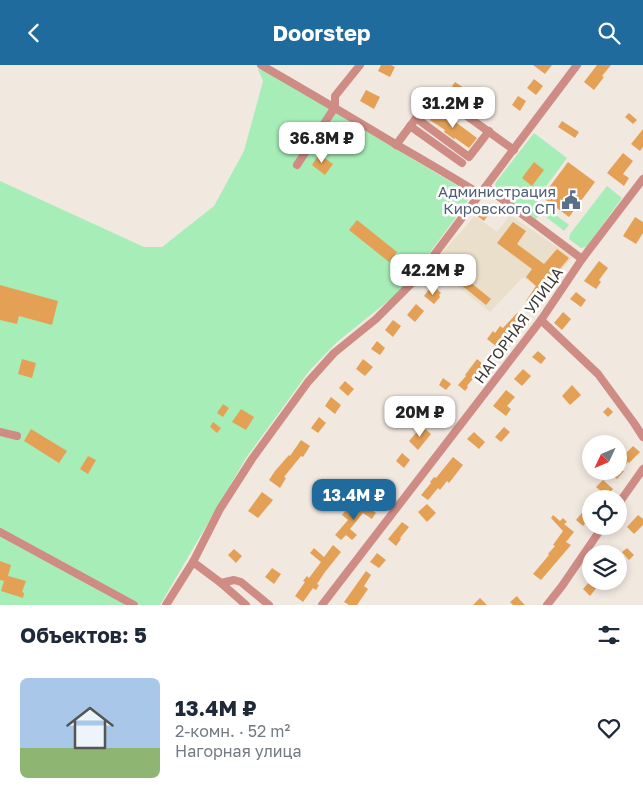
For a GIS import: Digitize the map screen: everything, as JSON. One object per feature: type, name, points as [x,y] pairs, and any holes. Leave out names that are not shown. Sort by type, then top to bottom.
[{"type":"street","points":[[261,65],[480,194]]},
{"type":"street","points":[[297,165],[335,107],[335,96],[360,65]]},
{"type":"street","points":[[166,605],[193,562],[220,509],[252,459],[308,382],[334,353],[376,319],[416,279],[577,65]]},
{"type":"street","points":[[396,145],[434,93],[514,150]]},
{"type":"street","points":[[416,118],[470,157]]},
{"type":"street","points":[[410,126],[462,163]]},
{"type":"street","points":[[450,175],[470,157],[489,131]]},
{"type":"street","name":"НАГОРНАЯ УЛИЦА","points":[[322,605],[541,320],[582,259],[643,179]]},
{"type":"street","points":[[486,187],[582,259]]},
{"type":"street","points":[[541,320],[598,374],[643,437]]},
{"type":"street","points":[[0,431],[18,436]]},
{"type":"street","points":[[627,492],[643,469]]},
{"type":"street","points":[[0,532],[134,605]]},
{"type":"street","points":[[548,605],[597,535]]},
{"type":"street","points":[[193,562],[246,605]]},
{"type":"street","points":[[221,583],[234,579],[241,582],[269,605]]},
{"type":"shaded area","points":[[510,215],[572,257],[544,293],[523,277],[490,312],[431,265],[475,216],[497,232]]},
{"type":"green space","points":[[258,69],[270,73],[471,194],[465,205],[398,293],[337,342],[310,370],[246,458],[160,605],[0,605],[0,181],[144,247],[162,247],[214,206],[244,151],[263,81]]},
{"type":"green space","points":[[534,133],[567,158],[536,200],[569,225],[564,231],[541,213],[536,219],[497,189],[495,185]]},
{"type":"green space","points":[[607,186],[622,198],[586,247],[581,248],[569,239],[570,234]]},
{"type":"building","points":[[381,65],[395,67],[390,77],[378,71]]},
{"type":"building","points":[[533,65],[552,65],[545,74]]},
{"type":"building","points":[[597,65],[611,65],[594,90],[584,82]]},
{"type":"building","points":[[534,79],[543,86],[536,95],[527,88]]},
{"type":"building","points":[[455,82],[470,92],[467,97],[452,86]]},
{"type":"building","points":[[366,90],[380,97],[374,109],[360,101]]},
{"type":"building","points":[[518,96],[526,101],[520,111],[512,105]]},
{"type":"building","points":[[438,109],[477,138],[469,148],[444,132],[445,130],[430,120]]},
{"type":"building","points":[[629,113],[637,120],[633,124],[625,117]]},
{"type":"building","points":[[562,121],[579,132],[575,138],[558,127]]},
{"type":"building","points":[[643,129],[643,147],[640,151],[631,144]]},
{"type":"building","points":[[342,131],[354,139],[349,146],[337,138]]},
{"type":"building","points":[[623,153],[633,161],[623,174],[629,178],[624,186],[607,173]]},
{"type":"building","points":[[319,154],[333,164],[325,175],[312,165]]},
{"type":"building","points":[[534,162],[544,170],[532,186],[522,178]]},
{"type":"building","points":[[568,162],[595,182],[569,217],[542,197]]},
{"type":"building","points":[[485,203],[493,208],[484,221],[476,215]]},
{"type":"building","points":[[635,217],[643,222],[643,233],[636,244],[623,236]]},
{"type":"building","points":[[357,220],[397,252],[389,262],[349,230]]},
{"type":"building","points":[[513,222],[526,231],[517,244],[544,264],[557,249],[569,258],[537,293],[543,298],[540,303],[533,299],[530,303],[526,301],[536,286],[526,277],[532,269],[497,243]]},
{"type":"building","points":[[444,261],[491,299],[486,305],[439,267]]},
{"type":"building","points":[[599,261],[608,268],[599,280],[601,282],[596,289],[584,281]]},
{"type":"building","points":[[0,285],[58,301],[52,325],[19,316],[17,324],[0,320]]},
{"type":"building","points":[[430,288],[435,292],[437,289],[441,293],[434,304],[424,296]]},
{"type":"building","points":[[576,292],[586,300],[581,307],[570,299]]},
{"type":"building","points":[[416,304],[424,311],[415,322],[407,315]]},
{"type":"building","points":[[563,312],[571,319],[562,330],[554,323]]},
{"type":"building","points":[[517,313],[521,316],[507,332],[510,334],[497,347],[487,339],[500,326],[503,328]]},
{"type":"building","points":[[393,320],[401,326],[393,337],[385,330]]},
{"type":"building","points":[[377,341],[385,348],[380,355],[371,349]]},
{"type":"building","points":[[538,351],[546,358],[541,364],[532,357]]},
{"type":"building","points":[[22,359],[36,363],[32,378],[18,374]]},
{"type":"building","points":[[363,359],[373,367],[365,376],[356,369]]},
{"type":"building","points":[[477,359],[484,365],[465,391],[458,385]]},
{"type":"building","points":[[523,369],[531,376],[522,386],[514,379]]},
{"type":"building","points":[[443,378],[451,384],[446,390],[439,385]]},
{"type":"building","points":[[345,381],[354,389],[348,396],[339,388]]},
{"type":"building","points":[[572,385],[581,395],[570,405],[562,396]]},
{"type":"building","points":[[506,390],[515,397],[507,406],[511,409],[506,416],[493,406]]},
{"type":"building","points":[[331,397],[341,405],[335,414],[325,406]]},
{"type":"building","points":[[223,404],[229,408],[223,417],[217,413]]},
{"type":"building","points":[[440,407],[447,413],[442,419],[435,414]]},
{"type":"building","points":[[608,407],[613,412],[608,417],[603,412]]},
{"type":"building","points":[[241,409],[254,417],[246,430],[232,422]]},
{"type":"building","points":[[319,417],[326,423],[318,433],[311,428]]},
{"type":"building","points":[[213,422],[221,428],[217,433],[210,427]]},
{"type":"building","points":[[422,426],[431,434],[418,450],[409,441]]},
{"type":"building","points":[[504,427],[510,432],[501,442],[495,437]]},
{"type":"building","points":[[31,429],[67,451],[59,463],[24,441]]},
{"type":"building","points":[[474,432],[485,442],[479,449],[467,439]]},
{"type":"building","points":[[301,440],[310,446],[303,457],[301,456],[284,477],[286,478],[280,488],[269,480]]},
{"type":"building","points":[[633,446],[640,452],[629,463],[628,462],[628,451]]},
{"type":"building","points":[[402,453],[410,460],[404,468],[396,461]]},
{"type":"building","points":[[88,456],[96,460],[88,474],[80,469]]},
{"type":"building","points":[[453,457],[463,465],[449,483],[447,481],[440,490],[438,488],[428,500],[421,495],[434,477],[436,478]]},
{"type":"building","points":[[603,480],[613,489],[600,490],[596,487]]},
{"type":"building","points":[[374,486],[383,494],[379,500],[369,492]]},
{"type":"building","points":[[357,488],[370,497],[366,502],[353,493]]},
{"type":"building","points":[[262,492],[273,500],[258,518],[248,511]]},
{"type":"building","points":[[361,502],[376,513],[372,519],[363,513],[350,529],[357,535],[352,540],[346,535],[341,540],[335,535],[348,520],[342,515],[347,509],[352,513]]},
{"type":"building","points":[[427,504],[436,513],[427,522],[418,512]]},
{"type":"building","points":[[582,513],[582,525],[576,520]]},
{"type":"building","points":[[553,515],[560,521],[563,518],[567,522],[564,524],[574,532],[566,542],[571,545],[541,580],[533,574],[549,555],[555,546],[553,545],[563,531],[551,518]]},
{"type":"building","points":[[638,515],[643,519],[643,525],[634,534],[627,527]]},
{"type":"building","points":[[402,522],[409,527],[396,546],[388,539]]},
{"type":"building","points":[[333,545],[341,552],[317,584],[319,585],[316,590],[313,588],[303,602],[295,596],[305,582],[303,581],[307,576],[309,578],[321,562],[310,553],[314,548],[324,557]]},
{"type":"building","points":[[627,548],[634,555],[629,560],[627,558]]},
{"type":"building","points":[[234,549],[242,556],[236,563],[228,555]]},
{"type":"building","points":[[377,553],[386,560],[379,568],[370,562]]},
{"type":"building","points":[[0,561],[11,565],[8,576],[26,581],[22,592],[24,593],[23,598],[1,591],[4,581],[0,580]]},
{"type":"building","points":[[272,568],[281,574],[274,584],[265,577]]},
{"type":"building","points":[[366,571],[371,575],[364,586],[368,589],[357,605],[349,605],[344,602]]},
{"type":"building","points":[[584,590],[595,590],[590,596]]},
{"type":"building","points":[[517,596],[525,605],[513,605],[510,602]]},
{"type":"building","points":[[480,598],[487,605],[473,605]]},
{"type":"place","name":"Администрация Кировского СП","points":[[571,200]]}]
